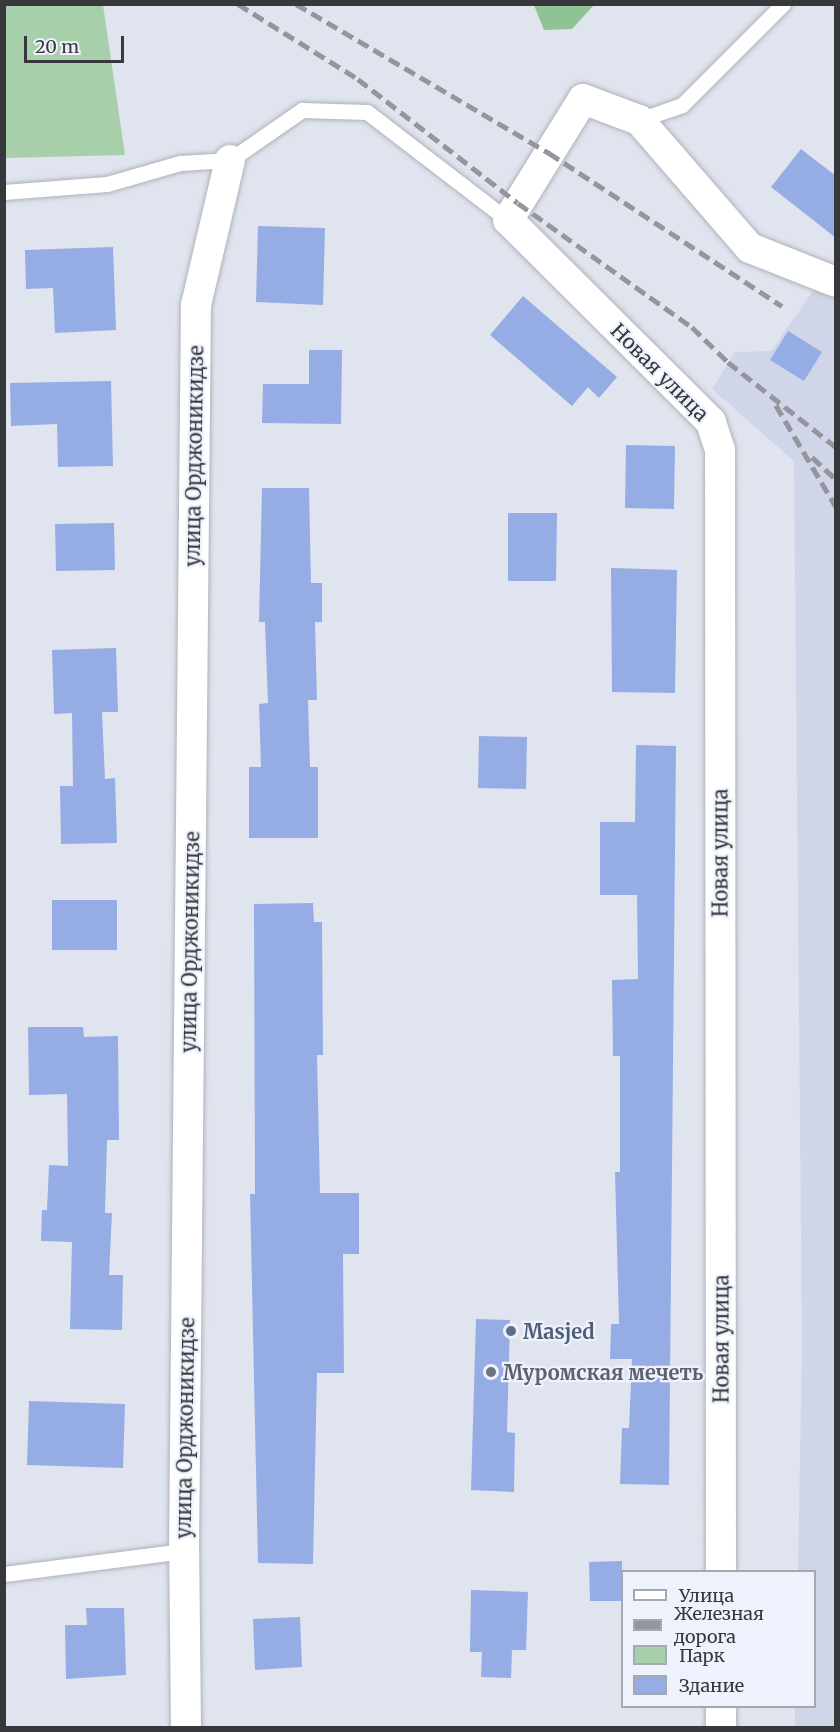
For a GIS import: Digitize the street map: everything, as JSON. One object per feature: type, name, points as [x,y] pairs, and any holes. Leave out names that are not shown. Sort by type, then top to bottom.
[{"type":"street","points":[[508,220],[583,99],[639,120],[750,248],[836,282]]},
{"type":"street","name":"улица Орджоникидзе","points":[[186,1728],[184,1551],[196,305],[230,160]]},
{"type":"street","name":"Новая улица","points":[[508,220],[711,422],[720,450],[721,1570]]},
{"type":"street","points":[[721,1708],[721,1728]]},
{"type":"lane","points":[[639,120],[682,105],[783,4]]},
{"type":"lane","points":[[4,192],[107,184],[180,163],[230,160],[302,110],[367,112],[508,220]]},
{"type":"lane","points":[[4,1574],[184,1551]]},
{"type":"shaded area","points":[[818,284],[835,294],[835,1727],[795,1727],[795,1708],[816,1708],[816,1570],[798,1570],[802,1346],[794,461],[712,389],[735,352],[771,351]]},
{"type":"green space","points":[[4,5],[103,5],[125,155],[5,158]]},
{"type":"green space","points":[[534,5],[594,5],[572,29],[544,30]]},
{"type":"building","points":[[801,149],[836,176],[836,238],[771,187]]},
{"type":"building","points":[[258,226],[325,228],[323,305],[256,302]]},
{"type":"building","points":[[113,247],[116,330],[55,333],[53,288],[26,289],[25,250]]},
{"type":"building","points":[[523,296],[617,377],[599,398],[588,387],[572,406],[490,335]]},
{"type":"building","points":[[788,331],[822,352],[804,381],[770,360]]},
{"type":"building","points":[[309,350],[342,350],[341,424],[262,423],[263,384],[309,384]]},
{"type":"building","points":[[111,381],[113,466],[58,467],[57,424],[11,426],[10,383]]},
{"type":"building","points":[[626,445],[675,446],[674,509],[625,508]]},
{"type":"building","points":[[262,488],[309,488],[311,583],[322,583],[322,622],[315,622],[317,700],[308,700],[310,767],[318,767],[318,838],[249,838],[249,767],[261,767],[259,704],[268,703],[265,622],[259,622]]},
{"type":"building","points":[[508,513],[557,513],[556,581],[508,581]]},
{"type":"building","points":[[114,523],[115,570],[56,571],[55,524]]},
{"type":"building","points":[[611,568],[677,570],[675,693],[612,692]]},
{"type":"building","points":[[116,648],[118,712],[102,712],[105,779],[115,778],[117,843],[61,844],[60,786],[73,786],[72,713],[54,714],[52,650]]},
{"type":"building","points":[[479,736],[527,737],[526,789],[478,788]]},
{"type":"building","points":[[636,745],[676,746],[669,1485],[620,1484],[622,1428],[629,1428],[632,1359],[610,1359],[611,1324],[619,1324],[615,1172],[620,1172],[620,1056],[613,1056],[612,980],[638,979],[637,895],[600,895],[600,822],[635,822]]},
{"type":"building","points":[[52,900],[117,900],[117,950],[52,950]]},
{"type":"building","points":[[313,903],[314,922],[322,922],[323,1055],[317,1055],[320,1193],[359,1193],[359,1254],[343,1254],[344,1373],[317,1373],[313,1564],[258,1563],[250,1194],[255,1194],[254,904]]},
{"type":"building","points":[[28,1027],[83,1027],[84,1037],[118,1036],[119,1140],[107,1140],[105,1213],[112,1213],[109,1275],[123,1275],[122,1330],[70,1329],[72,1242],[41,1241],[42,1210],[47,1210],[49,1165],[68,1166],[67,1094],[29,1095]]},
{"type":"building","points":[[476,1319],[510,1320],[507,1432],[515,1433],[514,1492],[471,1490]]},
{"type":"building","points":[[29,1401],[125,1404],[123,1468],[27,1465]]},
{"type":"building","points":[[622,1561],[621,1601],[590,1601],[589,1562]]},
{"type":"building","points":[[471,1590],[528,1592],[526,1650],[512,1650],[511,1678],[481,1677],[482,1652],[470,1652]]},
{"type":"building","points":[[86,1608],[124,1608],[126,1675],[66,1679],[65,1625],[87,1625]]},
{"type":"building","points":[[300,1617],[302,1667],[255,1670],[253,1619]]},
{"type":"railway","points":[[238,4],[358,79],[518,203],[692,327],[728,362],[836,447]]},
{"type":"railway","points":[[296,4],[549,153],[782,306]]},
{"type":"railway","points":[[776,405],[836,507]]},
{"type":"railway","points":[[812,457],[836,479]]},
{"type":"place","name":"Masjed","points":[[511,1331]]},
{"type":"place","name":"Муромская мечеть","points":[[491,1372]]}]
